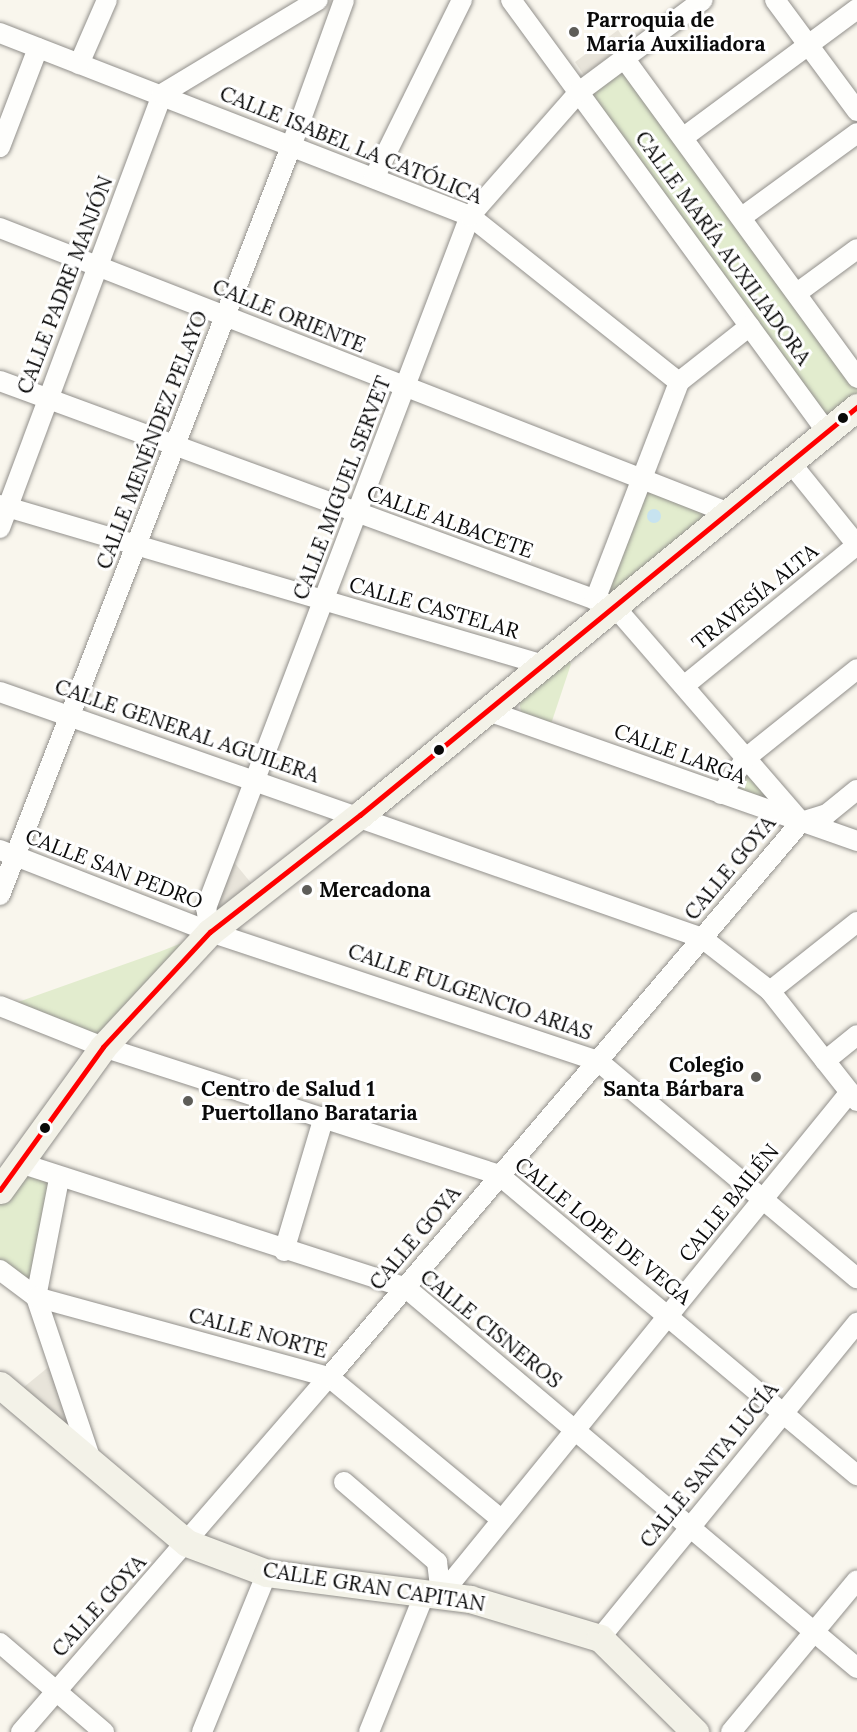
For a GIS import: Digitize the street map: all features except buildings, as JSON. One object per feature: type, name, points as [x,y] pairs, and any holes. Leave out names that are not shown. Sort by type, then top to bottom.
[{"type":"street","points":[[79,64],[105,0]]},
{"type":"street","points":[[162,94],[318,0]]},
{"type":"street","name":"CALLE MENÉNDEZ PELAYO","points":[[0,895],[8,853],[71,716],[292,144],[344,0]]},
{"type":"street","points":[[374,178],[462,0]]},
{"type":"street","name":"CALLE MARÍA AUXILIADORA","points":[[511,0],[827,432]]},
{"type":"street","points":[[579,92],[703,0]]},
{"type":"street","points":[[775,0],[857,111]]},
{"type":"street","points":[[684,137],[857,9]]},
{"type":"street","name":"CALLE ISABEL LA CATÓLICA","points":[[0,33],[292,144],[470,216],[679,382]]},
{"type":"street","points":[[0,147],[38,48]]},
{"type":"street","name":"CALLE MARÍA AUXILIADORA","points":[[624,58],[684,137],[857,378]]},
{"type":"street","name":"CALLE MIGUEL SERVET","points":[[210,932],[206,908],[470,216],[579,92]]},
{"type":"street","name":"CALLE PADRE MANJÓN","points":[[0,528],[4,506],[48,398],[162,94]]},
{"type":"street","points":[[742,217],[857,133]]},
{"type":"street","name":"CALLE ORIENTE","points":[[0,228],[97,269],[226,315],[406,388],[729,513]]},
{"type":"street","points":[[797,293],[857,249]]},
{"type":"street","points":[[599,602],[640,480],[679,382],[750,326]]},
{"type":"street","name":"CALLE ALBACETE","points":[[0,381],[599,602]]},
{"type":"street","points":[[0,1190],[103,1047],[210,932],[360,815],[544,665],[599,602],[729,513],[857,407]]},
{"type":"street","points":[[790,462],[857,545]]},
{"type":"street","name":"CALLE CASTELAR","points":[[4,506],[544,665]]},
{"type":"street","name":"TRAVESÍA ALTA","points":[[684,686],[857,545]]},
{"type":"street","points":[[599,602],[684,686],[801,822]]},
{"type":"street","points":[[721,794],[746,758],[857,669]]},
{"type":"street","name":"CALLE GENERAL AGUILERA","points":[[0,692],[360,815],[702,938],[770,992],[854,1097]]},
{"type":"street","name":"CALLE LARGA","points":[[488,711],[857,841]]},
{"type":"street","name":"CALLE GOYA","points":[[21,1732],[187,1543],[801,822],[827,814],[857,790]]},
{"type":"street","name":"CALLE SAN PEDRO","points":[[8,853],[210,932]]},
{"type":"street","points":[[770,992],[857,922]]},
{"type":"street","name":"CALLE FULGENCIO ARIAS","points":[[210,932],[598,1061],[857,1278]]},
{"type":"street","name":"CALLE LOPE DE VEGA","points":[[3,1010],[103,1047],[499,1175],[857,1475]]},
{"type":"street","points":[[825,1061],[857,1035]]},
{"type":"street","name":"CALLE BAILÉN","points":[[432,1595],[502,1520],[764,1198],[854,1097]]},
{"type":"street","points":[[284,1251],[324,1117]]},
{"type":"street","name":"CALLE CISNEROS","points":[[20,1163],[59,1179],[405,1287],[857,1668]]},
{"type":"street","points":[[59,1179],[36,1297],[91,1460]]},
{"type":"street","name":"CALLE NORTE","points":[[0,1270],[36,1297],[329,1377],[502,1520]]},
{"type":"street","name":"CALLE SANTA LUCÍA","points":[[600,1638],[857,1323]]},
{"type":"street","name":"CALLE GRAN CAPITAN","points":[[0,1385],[187,1543],[267,1573],[470,1599],[600,1638],[695,1732]]},
{"type":"street","points":[[344,1482],[437,1562],[432,1595],[369,1732]]},
{"type":"street","points":[[202,1732],[267,1573]]},
{"type":"street","points":[[731,1732],[857,1580]]},
{"type":"street","points":[[0,1643],[104,1732]]},
{"type":"green space","points":[[624,58],[857,378],[857,407],[827,432],[579,92]]},
{"type":"green space","points":[[640,480],[729,513],[615,607],[595,600]]},
{"type":"green space","points":[[565,657],[571,664],[551,724],[521,714],[519,697]]},
{"type":"green space","points":[[746,758],[801,822],[721,794]]},
{"type":"green space","points":[[210,932],[103,1047],[4,1007],[159,952]]},
{"type":"green space","points":[[20,1163],[59,1179],[36,1297],[0,1270],[0,1190]]},
{"type":"shaded area","points":[[618,30],[627,43],[584,75],[575,62]]},
{"type":"shaded area","points":[[224,857],[233,861],[260,894],[210,932]]},
{"type":"shaded area","points":[[57,1360],[91,1460],[13,1396]]},
{"type":"water","points":[[651,509],[657,509],[661,516],[657,523],[651,523],[647,519],[647,513]]},
{"type":"transit line","name":"1","points":[[0,1190],[103,1047],[210,932],[360,815],[857,407]]},
{"type":"place","name":"Parroquia de María Auxiliadora","points":[[574,32]]},
{"type":"place","name":"Mercadona","points":[[307,890]]},
{"type":"place","name":"Colegio Santa Bárbara","points":[[756,1077]]},
{"type":"place","name":"Centro de Salud 1 Puertollano Barataria","points":[[188,1101]]}]
